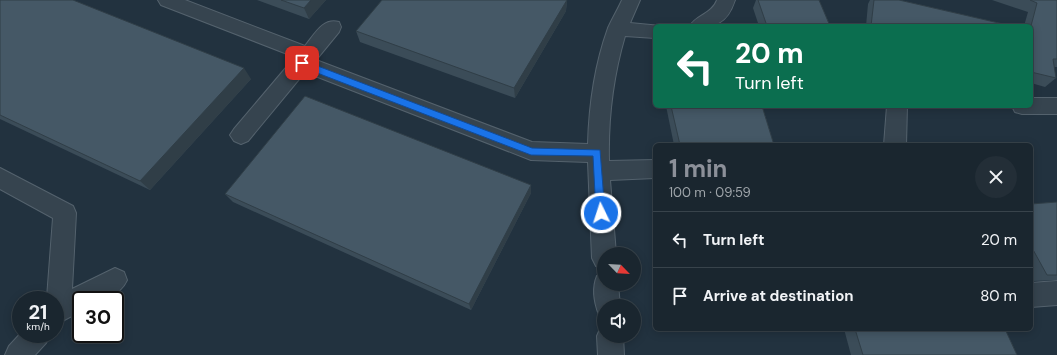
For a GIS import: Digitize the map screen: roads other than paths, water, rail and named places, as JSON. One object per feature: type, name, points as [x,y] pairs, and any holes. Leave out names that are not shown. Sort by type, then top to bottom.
[{"type":"street","points":[[167,0],[305,59],[531,151],[597,162],[653,168]]},
{"type":"street","points":[[603,247],[597,162],[598,120],[609,60],[617,29],[631,0]]},
{"type":"street","points":[[704,24],[711,21],[725,4],[726,0]]},
{"type":"street","points":[[241,135],[332,27]]},
{"type":"street","points":[[617,29],[653,31]]},
{"type":"street","points":[[1033,106],[1057,106]]},
{"type":"street","points":[[895,143],[897,108]]},
{"type":"street","points":[[0,178],[65,213],[52,291]]},
{"type":"street","points":[[64,300],[115,280]]},
{"type":"street","points":[[1033,295],[1057,293]]},
{"type":"street","points":[[18,355],[29,343]]},
{"type":"street","points":[[610,343],[611,355]]}]
